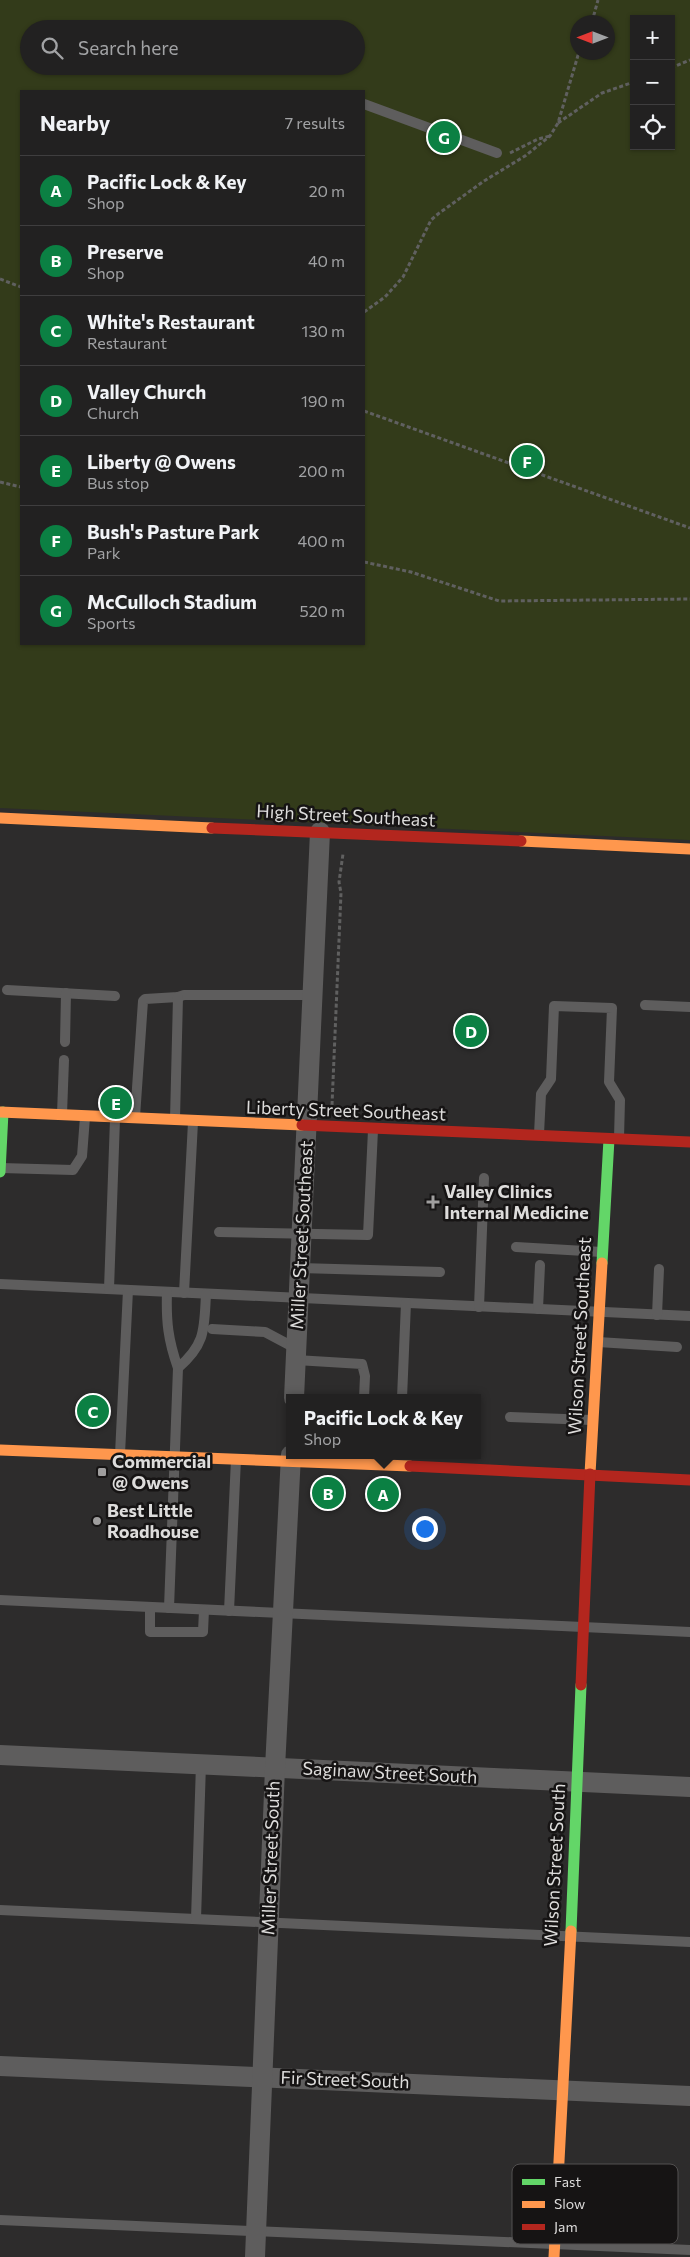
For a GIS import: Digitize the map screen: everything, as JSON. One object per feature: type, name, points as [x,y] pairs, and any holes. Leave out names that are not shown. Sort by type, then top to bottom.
[{"type":"street","name":"High Street Southeast","points":[[0,818],[690,849]]},
{"type":"street","name":"Miller Street Southeast","points":[[294,1394],[320,832]]},
{"type":"street","name":"Liberty Street Southeast","points":[[1,1112],[374,1130],[690,1142]]},
{"type":"street","points":[[0,1172],[1,1112]]},
{"type":"street","name":"Wilson Street Southeast","points":[[590,1475],[602,1252],[614,1139]]},
{"type":"street","points":[[0,1450],[286,1458]]},
{"type":"street","name":"Miller Street South","points":[[255,2257],[274,1768],[291,1459]]},
{"type":"street","points":[[363,1459],[690,1480]]},
{"type":"street","name":"Wilson Street South","points":[[560,2164],[590,1475]]},
{"type":"street","name":"Saginaw Street South","points":[[0,1755],[690,1787]]},
{"type":"street","name":"Fir Street South","points":[[0,2066],[690,2096]]},
{"type":"street","name":"Wilson Street South","points":[[554,2257],[555,2244]]},
{"type":"lane","points":[[365,104],[497,153]]},
{"type":"lane","points":[[7,990],[115,996]]},
{"type":"lane","points":[[65,1042],[66,993]]},
{"type":"lane","points":[[135,1118],[143,1002],[145,998],[178,998],[184,995],[313,995]]},
{"type":"lane","points":[[175,1120],[178,998]]},
{"type":"lane","points":[[645,1005],[690,1007]]},
{"type":"lane","points":[[539,1136],[540,1094],[551,1079],[554,1006],[612,1008],[609,1082],[620,1100],[614,1139]]},
{"type":"lane","points":[[62,1115],[64,1060]]},
{"type":"lane","points":[[0,1168],[73,1170],[82,1156],[85,1116]]},
{"type":"lane","points":[[109,1289],[115,1118]]},
{"type":"lane","points":[[184,1293],[193,1121]]},
{"type":"lane","points":[[219,1232],[368,1235],[374,1130]]},
{"type":"lane","points":[[479,1306],[484,1178]]},
{"type":"lane","points":[[516,1247],[602,1252]]},
{"type":"lane","points":[[538,1309],[540,1264]]},
{"type":"lane","points":[[300,1268],[440,1272]]},
{"type":"lane","points":[[657,1315],[659,1269]]},
{"type":"lane","points":[[0,1284],[690,1316]]},
{"type":"lane","points":[[120,1454],[128,1290]]},
{"type":"lane","points":[[167,1292],[166,1324],[169,1344],[178,1368],[173,1456],[169,1608]]},
{"type":"lane","points":[[178,1368],[192,1356],[204,1330],[206,1294]]},
{"type":"lane","points":[[402,1394],[406,1303]]},
{"type":"lane","points":[[212,1329],[265,1332],[296,1355],[362,1364],[365,1376],[364,1394]]},
{"type":"lane","points":[[597,1342],[677,1347]]},
{"type":"lane","points":[[510,1417],[593,1420]]},
{"type":"lane","points":[[229,1611],[236,1458]]},
{"type":"lane","points":[[0,1600],[690,1632]]},
{"type":"lane","points":[[150,1607],[150,1632],[203,1632],[204,1610]]},
{"type":"lane","points":[[196,1919],[201,1764]]},
{"type":"lane","points":[[0,1910],[690,1942]]},
{"type":"lane","points":[[0,2220],[512,2242]]},
{"type":"lane","points":[[555,2244],[690,2250]]},
{"type":"path","points":[[594,15],[598,0]]},
{"type":"path","points":[[365,311],[386,296],[403,277],[431,220],[484,181],[525,156],[550,136],[558,123],[578,60]]},
{"type":"path","points":[[675,66],[690,60]]},
{"type":"path","points":[[558,123],[602,93],[630,83]]},
{"type":"path","points":[[497,153],[511,153],[538,139],[550,136]]},
{"type":"path","points":[[0,279],[20,287]]},
{"type":"path","points":[[365,411],[690,528]]},
{"type":"path","points":[[0,482],[20,487]]},
{"type":"path","points":[[365,562],[411,572],[499,601],[690,599]]},
{"type":"path","points":[[332,1107],[341,893],[339,882],[343,854]]},
{"type":"green space","points":[[0,0],[690,0],[690,840],[0,808]]},
{"type":"traffic: fast","points":[[0,1172],[3,1112]]},
{"type":"traffic: fast","points":[[602,1263],[609,1139]]},
{"type":"traffic: fast","points":[[571,1931],[581,1685]]},
{"type":"traffic: slow","points":[[0,818],[212,828]]},
{"type":"traffic: slow","points":[[521,841],[690,849]]},
{"type":"traffic: slow","points":[[0,1112],[302,1125]]},
{"type":"traffic: slow","points":[[590,1474],[602,1263]]},
{"type":"traffic: slow","points":[[0,1450],[410,1466]]},
{"type":"traffic: slow","points":[[559,2164],[571,1931]]},
{"type":"traffic: slow","points":[[554,2257],[555,2244]]},
{"type":"traffic: jam","points":[[212,828],[521,841]]},
{"type":"traffic: jam","points":[[302,1125],[690,1142]]},
{"type":"traffic: jam","points":[[410,1466],[690,1480]]},
{"type":"traffic: jam","points":[[581,1685],[590,1474]]},
{"type":"place","name":"McCulloch Stadium","points":[[444,137]]},
{"type":"place","name":"Bush's Pasture Park","points":[[527,461]]},
{"type":"place","name":"Valley Church","points":[[471,1031]]},
{"type":"place","name":"Liberty @ Owens","points":[[116,1103]]},
{"type":"place","name":"Valley Clinics Internal Medicine","points":[[433,1202]]},
{"type":"place","name":"White's Restaurant","points":[[93,1411]]},
{"type":"place","name":"Commercial @ Owens","points":[[102,1472]]},
{"type":"place","name":"Preserve","points":[[328,1493]]},
{"type":"place","name":"Pacific Lock & Key","points":[[383,1494]]},
{"type":"place","name":"Best Little Roadhouse","points":[[97,1521]]}]
